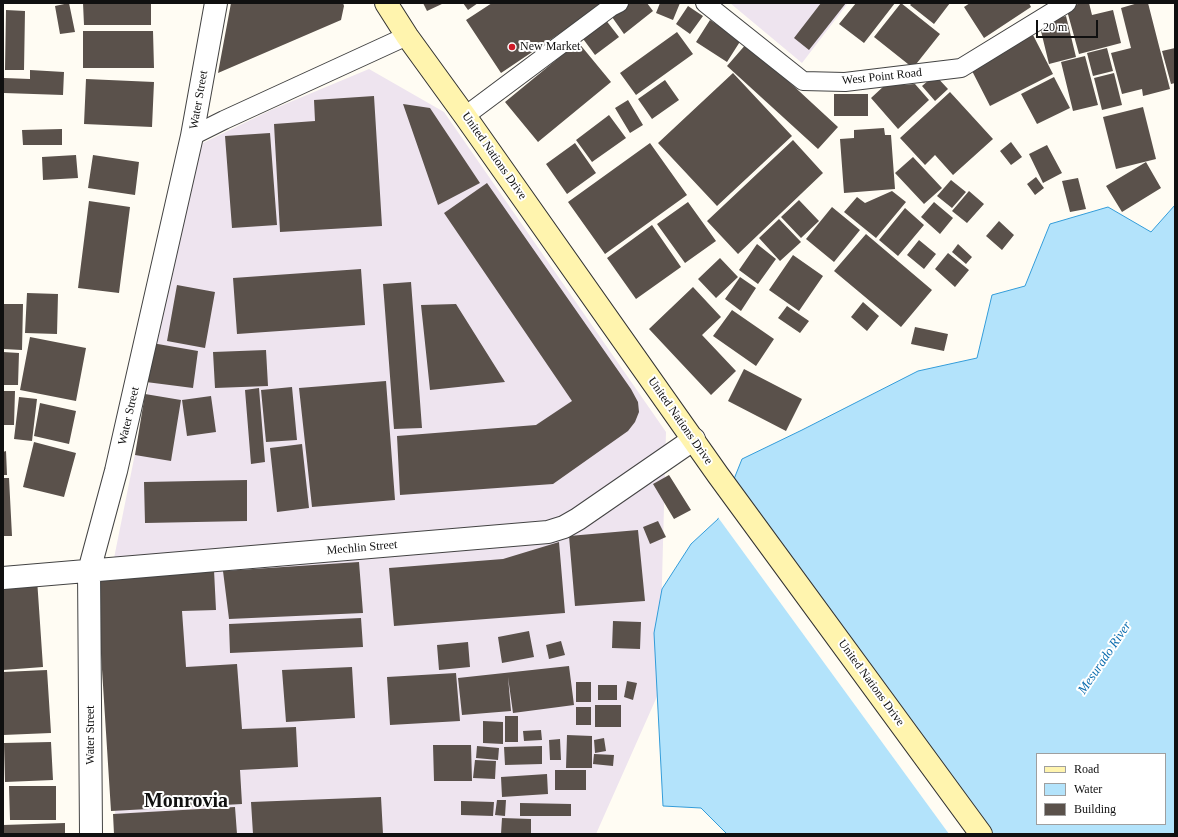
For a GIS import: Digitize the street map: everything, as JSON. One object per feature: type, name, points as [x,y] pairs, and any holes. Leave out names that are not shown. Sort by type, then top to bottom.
[{"type":"main road","name":"United Nations Drive","points":[[386,3],[406,36],[465,116],[718,475],[981,834]]},
{"type":"street","name":"Water Street","points":[[91,834],[90,571],[116,471],[192,136],[216,3]]},
{"type":"street","points":[[465,116],[611,7],[619,3]]},
{"type":"street","name":"West Point Road","points":[[705,3],[802,81],[846,82],[961,68],[1067,3]]},
{"type":"street","points":[[192,136],[406,36]]},
{"type":"street","name":"Mechlin Street","points":[[3,578],[548,532],[564,527],[578,519],[694,439]]},
{"type":"shaded area","points":[[730,3],[848,3],[802,63]]},
{"type":"shaded area","points":[[369,69],[444,112],[666,432],[659,692],[596,834],[116,834],[106,598],[189,185],[203,143],[271,110]]},
{"type":"water","name":"Mesurado River","points":[[1175,205],[1175,834],[727,834],[701,808],[663,806],[654,633],[662,589],[691,544],[718,519],[742,459],[918,371],[977,358],[992,295],[1025,286],[1050,224],[1108,207],[1151,232]]},
{"type":"pier","points":[[737,483],[994,834],[949,834],[717,516],[728,490]]},
{"type":"building","points":[[69,3],[75,32],[60,34],[55,6]]},
{"type":"building","points":[[83,3],[151,3],[151,25],[84,25]]},
{"type":"building","points":[[231,3],[343,3],[344,6],[341,20],[218,73]]},
{"type":"building","points":[[423,3],[444,3],[427,11]]},
{"type":"building","points":[[463,3],[478,3],[468,10]]},
{"type":"building","name":"New Market","points":[[492,3],[605,3],[501,73],[466,20]]},
{"type":"building","points":[[630,3],[647,3],[653,11],[624,34],[612,17]]},
{"type":"building","points":[[660,3],[680,3],[673,20],[656,13]]},
{"type":"building","points":[[821,3],[846,3],[809,50],[794,38]]},
{"type":"building","points":[[856,3],[895,3],[864,43],[839,24]]},
{"type":"building","points":[[901,3],[940,34],[913,68],[874,37]]},
{"type":"building","points":[[912,3],[950,3],[934,24],[910,5]]},
{"type":"building","points":[[970,3],[1029,3],[1031,7],[984,38],[964,7]]},
{"type":"building","points":[[1089,3],[1092,15],[1113,10],[1121,43],[1079,54],[1066,7]]},
{"type":"building","points":[[1138,3],[1148,3],[1170,89],[1143,96],[1142,89],[1122,94],[1111,53],[1131,48],[1121,8]]},
{"type":"building","points":[[688,6],[703,16],[690,34],[676,24]]},
{"type":"building","points":[[6,10],[25,11],[24,70],[5,70]]},
{"type":"building","points":[[1066,16],[1076,57],[1049,64],[1039,23]]},
{"type":"building","points":[[605,19],[619,37],[595,55],[581,36]]},
{"type":"building","points":[[710,20],[741,40],[727,62],[696,42]]},
{"type":"building","points":[[83,31],[153,31],[154,68],[83,68]]},
{"type":"building","points":[[677,32],[693,54],[636,95],[620,73]]},
{"type":"building","points":[[1033,35],[1053,74],[990,106],[970,67]]},
{"type":"building","points":[[578,42],[611,82],[538,142],[505,102]]},
{"type":"building","points":[[747,43],[838,127],[818,149],[727,66]]},
{"type":"building","points":[[1107,48],[1113,71],[1093,76],[1087,53]]},
{"type":"building","points":[[1175,48],[1175,83],[1171,84],[1162,51]]},
{"type":"building","points":[[1085,56],[1098,105],[1073,111],[1061,62]]},
{"type":"building","points":[[30,70],[64,72],[63,95],[4,93],[4,78],[30,79]]},
{"type":"building","points":[[733,73],[792,136],[717,206],[658,143]]},
{"type":"building","points":[[1114,73],[1122,105],[1102,110],[1094,78]]},
{"type":"building","points":[[935,75],[948,89],[935,101],[922,86]]},
{"type":"building","points":[[1054,77],[1070,108],[1037,124],[1021,94]]},
{"type":"building","points":[[86,79],[154,82],[152,127],[84,124]]},
{"type":"building","points":[[665,80],[679,100],[652,119],[638,99]]},
{"type":"building","points":[[915,84],[929,100],[898,129],[871,98],[884,86]]},
{"type":"building","points":[[950,92],[993,139],[953,175],[935,155],[925,165],[900,138]]},
{"type":"building","points":[[834,94],[868,94],[868,116],[834,116]]},
{"type":"building","points":[[374,96],[382,226],[280,232],[274,124],[315,121],[314,100]]},
{"type":"building","points":[[628,100],[643,125],[630,133],[615,108]]},
{"type":"building","points":[[403,104],[430,108],[480,183],[438,205]]},
{"type":"building","points":[[1143,107],[1156,159],[1116,169],[1103,117]]},
{"type":"building","points":[[609,115],[626,138],[592,162],[576,140]]},
{"type":"building","points":[[884,128],[885,135],[891,135],[895,189],[844,193],[840,139],[854,138],[854,130]]},
{"type":"building","points":[[62,129],[62,145],[23,145],[22,130]]},
{"type":"building","points":[[270,133],[277,225],[232,228],[225,136]]},
{"type":"building","points":[[793,140],[823,173],[738,254],[707,221]]},
{"type":"building","points":[[1011,142],[1022,157],[1011,165],[1000,151]]},
{"type":"building","points":[[575,143],[596,173],[567,194],[546,164]]},
{"type":"building","points":[[650,143],[687,195],[605,254],[568,202]]},
{"type":"building","points":[[1047,145],[1062,173],[1043,183],[1029,154]]},
{"type":"building","points":[[76,155],[78,178],[43,180],[42,157]]},
{"type":"building","points":[[93,155],[139,162],[135,195],[88,188]]},
{"type":"building","points":[[913,157],[942,188],[924,204],[895,173]]},
{"type":"building","points":[[1146,162],[1161,188],[1122,212],[1106,186]]},
{"type":"building","points":[[1036,177],[1044,188],[1035,195],[1027,184]]},
{"type":"building","points":[[1078,178],[1086,209],[1070,212],[1062,181]]},
{"type":"building","points":[[951,180],[966,192],[952,208],[937,196]]},
{"type":"building","points":[[487,183],[631,389],[638,402],[639,412],[635,422],[628,431],[553,484],[400,495],[397,436],[536,425],[572,401],[444,213]]},
{"type":"building","points":[[892,191],[906,202],[876,238],[844,212],[857,197],[865,203]]},
{"type":"building","points":[[969,191],[984,204],[967,223],[952,211]]},
{"type":"building","points":[[799,200],[819,221],[801,238],[781,217]]},
{"type":"building","points":[[89,201],[130,207],[119,293],[78,288]]},
{"type":"building","points":[[688,202],[716,241],[685,263],[657,224]]},
{"type":"building","points":[[934,202],[953,218],[940,234],[921,217]]},
{"type":"building","points":[[832,207],[860,230],[834,262],[806,239]]},
{"type":"building","points":[[905,208],[924,225],[898,256],[879,240]]},
{"type":"building","points":[[779,219],[801,242],[780,261],[759,238]]},
{"type":"building","points":[[999,221],[1014,235],[1002,250],[986,236]]},
{"type":"building","points":[[652,225],[681,267],[636,299],[607,258]]},
{"type":"building","points":[[866,234],[932,290],[901,327],[834,271]]},
{"type":"building","points":[[919,240],[936,254],[924,269],[907,255]]},
{"type":"building","points":[[757,244],[776,259],[758,284],[739,270]]},
{"type":"building","points":[[958,244],[972,257],[966,264],[952,252]]},
{"type":"building","points":[[948,253],[969,270],[955,287],[935,269]]},
{"type":"building","points":[[793,255],[823,276],[799,311],[769,290]]},
{"type":"building","points":[[720,258],[738,277],[716,298],[698,279]]},
{"type":"building","points":[[361,269],[365,325],[237,334],[233,278]]},
{"type":"building","points":[[740,277],[756,288],[741,311],[725,299]]},
{"type":"building","points":[[411,282],[422,428],[394,429],[383,284]]},
{"type":"building","points":[[177,285],[215,292],[205,348],[167,341]]},
{"type":"building","points":[[693,287],[721,317],[702,335],[736,371],[711,395],[649,329]]},
{"type":"building","points":[[27,293],[58,294],[57,334],[25,333]]},
{"type":"building","points":[[863,302],[879,316],[867,331],[851,317]]},
{"type":"building","points":[[3,304],[23,304],[22,350],[3,349]]},
{"type":"building","points":[[456,304],[505,382],[430,390],[421,305]]},
{"type":"building","points":[[787,306],[809,321],[800,333],[778,318]]},
{"type":"building","points":[[732,310],[774,339],[756,366],[713,336]]},
{"type":"building","points":[[915,327],[948,334],[944,351],[911,344]]},
{"type":"building","points":[[30,337],[86,348],[76,401],[20,390]]},
{"type":"building","points":[[152,343],[198,351],[193,388],[146,382]]},
{"type":"building","points":[[266,350],[268,386],[215,388],[213,352]]},
{"type":"building","points":[[3,352],[19,353],[18,385],[3,385]]},
{"type":"building","points":[[744,369],[802,399],[786,431],[728,401]]},
{"type":"building","points":[[386,381],[395,500],[312,507],[299,388]]},
{"type":"building","points":[[292,387],[297,440],[266,442],[261,390]]},
{"type":"building","points":[[259,388],[265,462],[251,464],[245,390]]},
{"type":"building","points":[[3,391],[15,391],[14,425],[3,425]]},
{"type":"building","points":[[145,394],[181,400],[171,461],[135,455]]},
{"type":"building","points":[[211,396],[216,432],[187,436],[182,400]]},
{"type":"building","points":[[19,397],[37,399],[32,441],[14,439]]},
{"type":"building","points":[[40,403],[76,411],[69,444],[34,436]]},
{"type":"building","points":[[34,442],[76,453],[64,497],[23,487]]},
{"type":"building","points":[[302,444],[309,508],[277,512],[270,448]]},
{"type":"building","points":[[6,451],[7,475],[3,475],[3,452]]},
{"type":"building","points":[[669,475],[691,510],[674,519],[653,484]]},
{"type":"building","points":[[3,478],[9,478],[12,536],[3,536]]},
{"type":"building","points":[[247,480],[247,521],[145,523],[144,482]]},
{"type":"building","points":[[658,521],[666,537],[650,544],[643,527]]},
{"type":"building","points":[[638,530],[645,601],[575,606],[569,536]]},
{"type":"building","points":[[559,542],[565,613],[394,626],[389,568],[503,559]]},
{"type":"building","points":[[359,562],[363,613],[229,619],[223,571]]},
{"type":"building","points":[[214,570],[216,610],[182,611],[186,667],[237,664],[242,729],[296,727],[298,767],[240,770],[242,804],[111,811],[96,575]]},
{"type":"building","points":[[37,579],[43,667],[3,670],[3,581]]},
{"type":"building","points":[[361,618],[363,647],[230,653],[229,624]]},
{"type":"building","points":[[613,621],[641,622],[640,649],[612,648]]},
{"type":"building","points":[[529,631],[534,657],[502,663],[498,637]]},
{"type":"building","points":[[561,641],[565,655],[549,659],[546,645]]},
{"type":"building","points":[[468,642],[470,667],[439,670],[437,645]]},
{"type":"building","points":[[569,666],[574,705],[513,713],[508,677],[511,711],[462,715],[458,678]]},
{"type":"building","points":[[352,667],[355,718],[286,722],[282,670]]},
{"type":"building","points":[[47,670],[51,733],[3,735],[3,672]]},
{"type":"building","points":[[456,673],[460,721],[390,725],[387,677]]},
{"type":"building","points":[[627,681],[637,683],[633,700],[624,697]]},
{"type":"building","points":[[576,682],[591,682],[591,702],[576,702]]},
{"type":"building","points":[[598,685],[617,685],[617,700],[598,700]]},
{"type":"building","points":[[595,705],[621,705],[621,727],[595,727]]},
{"type":"building","points":[[576,707],[591,707],[591,725],[576,725]]},
{"type":"building","points":[[505,716],[518,716],[518,742],[505,742]]},
{"type":"building","points":[[483,721],[503,722],[503,744],[483,743]]},
{"type":"building","points":[[541,730],[542,740],[524,741],[523,731]]},
{"type":"building","points":[[567,735],[592,736],[592,768],[566,768]]},
{"type":"building","points":[[604,738],[606,751],[595,753],[594,740]]},
{"type":"building","points":[[560,739],[561,760],[550,760],[549,740]]},
{"type":"building","points":[[51,742],[53,780],[5,782],[4,743]]},
{"type":"building","points":[[433,745],[471,745],[472,781],[434,781]]},
{"type":"building","points":[[477,746],[499,748],[498,760],[476,758]]},
{"type":"building","points":[[542,746],[542,764],[505,765],[504,747]]},
{"type":"building","points":[[594,754],[614,755],[613,766],[593,764]]},
{"type":"building","points":[[475,760],[496,761],[495,779],[473,778]]},
{"type":"building","points":[[555,770],[586,770],[586,790],[555,790]]},
{"type":"building","points":[[547,774],[548,794],[502,797],[501,777]]},
{"type":"building","points":[[9,786],[56,786],[56,820],[10,820]]},
{"type":"building","points":[[381,797],[383,834],[253,834],[251,802]]},
{"type":"building","points":[[497,800],[506,800],[505,816],[495,815]]},
{"type":"building","points":[[461,801],[494,802],[493,816],[461,815]]},
{"type":"building","points":[[520,803],[571,804],[571,816],[520,816]]},
{"type":"building","points":[[235,807],[237,834],[114,834],[113,814]]},
{"type":"building","points":[[502,818],[531,819],[531,834],[501,834]]},
{"type":"building","points":[[65,823],[65,834],[3,834],[3,825]]},
{"type":"place","name":"New Market","points":[[512,47]]},
{"type":"district","name":"Monrovia","points":[[186,802]]}]
